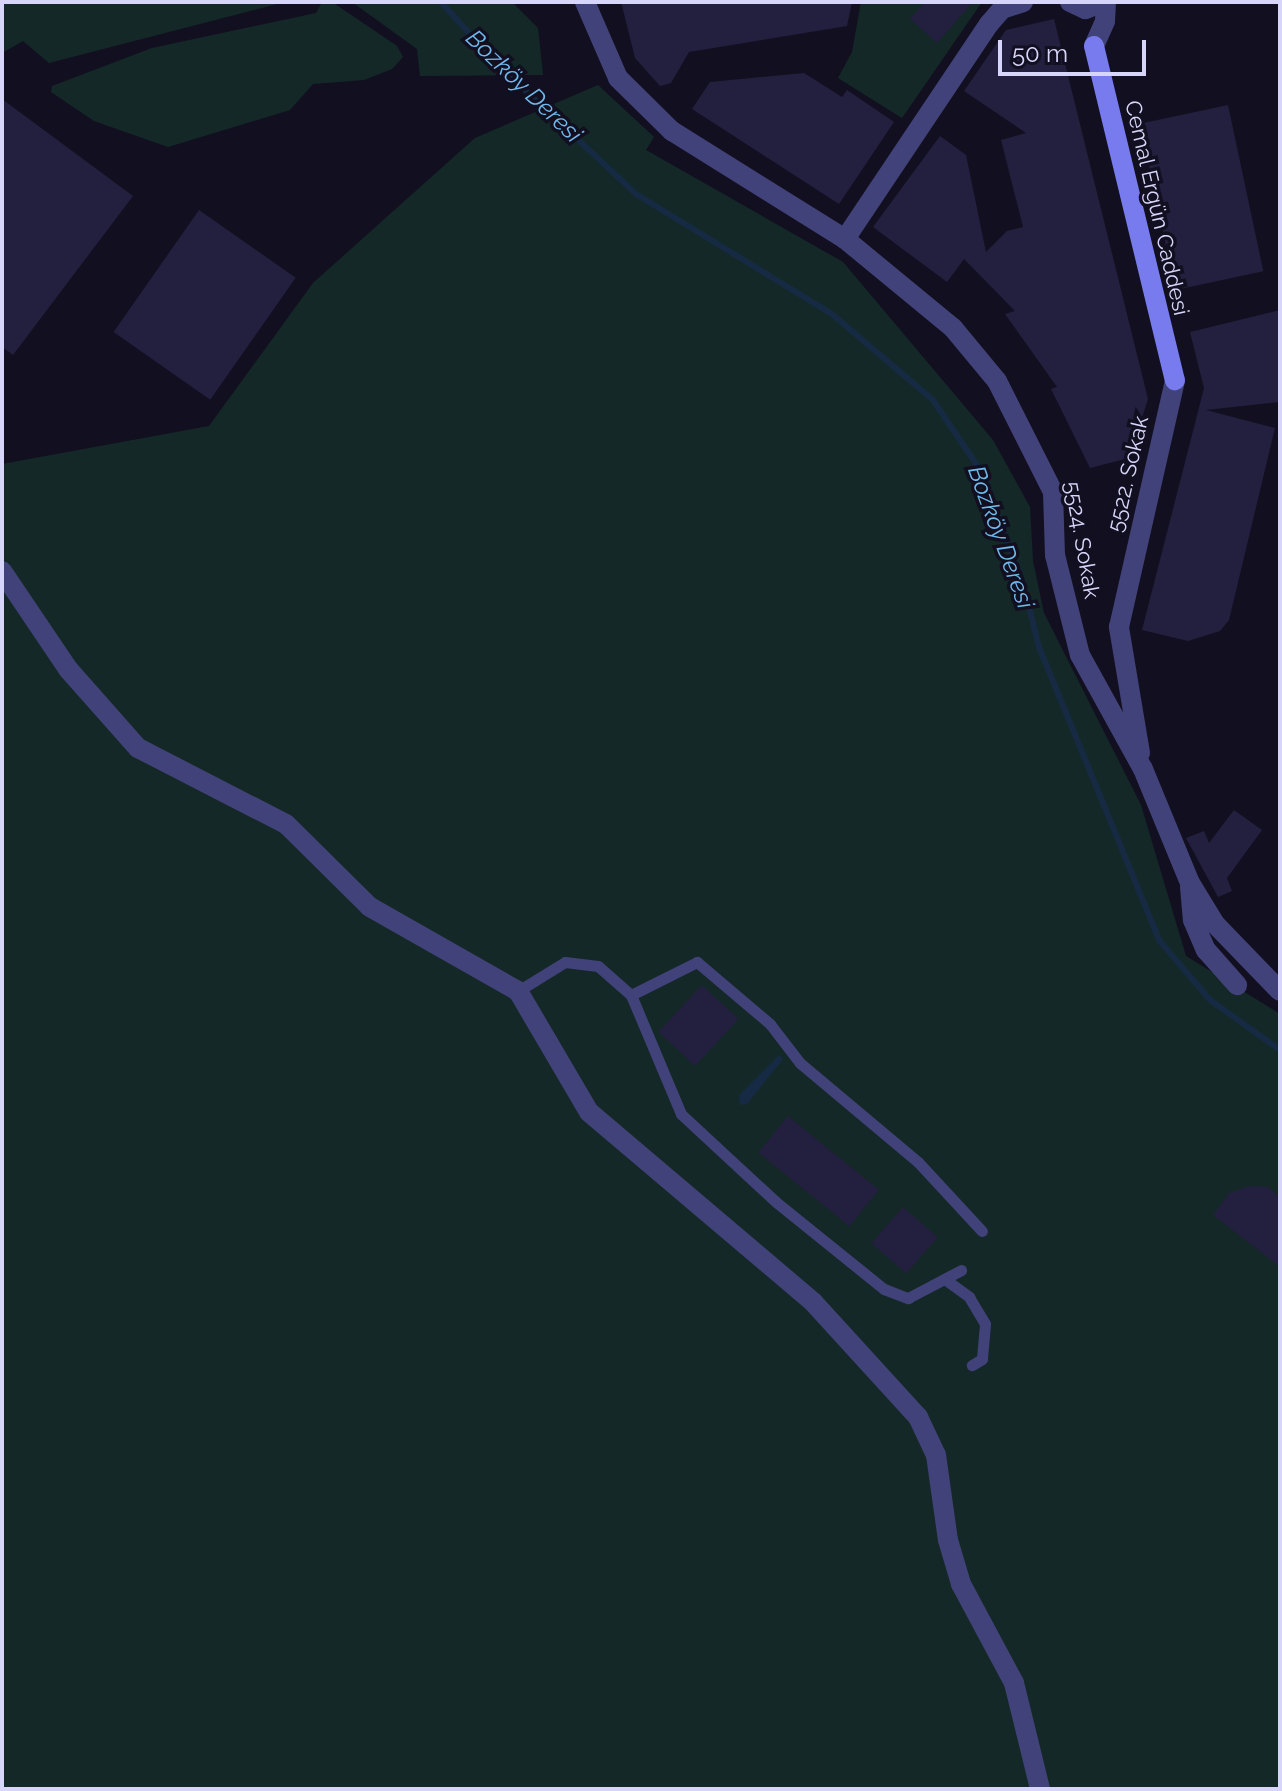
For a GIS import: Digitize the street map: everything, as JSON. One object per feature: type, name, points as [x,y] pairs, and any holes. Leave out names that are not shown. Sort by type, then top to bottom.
[{"type":"street","name":"5524. Sokak","points":[[585,2],[618,78],[672,131],[845,239],[953,328],[997,381],[1030,438],[1053,492],[1055,555],[1080,655],[1143,769],[1190,883],[1215,924],[1280,991]]},
{"type":"street","points":[[845,239],[989,24],[1002,9],[1023,2]]},
{"type":"street","name":"Cemal Ergün Caddesi","points":[[1094,46],[1105,21],[1106,2],[1077,6],[1094,46],[1175,380]]},
{"type":"street","name":"5522. Sokak","points":[[1143,769],[1119,627],[1175,380]]},
{"type":"street","points":[[2,571],[68,669],[138,748],[286,824],[370,907],[518,991],[589,1112],[813,1302],[918,1417],[936,1455],[948,1540],[961,1584],[1014,1683],[1040,1789]]},
{"type":"street","points":[[1190,883],[1193,920],[1202,940],[1237,985]]},
{"type":"lane","points":[[518,991],[565,962],[598,966],[631,995],[681,1114],[776,1202],[884,1289],[908,1298],[961,1270]]},
{"type":"lane","points":[[631,995],[697,962],[770,1024],[800,1063],[918,1162],[982,1231]]},
{"type":"lane","points":[[946,1280],[969,1297],[985,1324],[982,1359],[972,1365]]},
{"type":"green space","points":[[2,2],[285,2],[49,63],[23,41],[2,53]]},
{"type":"green space","points":[[322,2],[332,2],[397,46],[403,57],[392,69],[364,80],[313,84],[290,110],[168,147],[94,121],[51,92],[52,86],[152,48],[316,13]]},
{"type":"green space","points":[[352,2],[512,2],[538,28],[543,75],[420,76],[417,49]]},
{"type":"green space","points":[[861,2],[982,2],[902,118],[838,78],[852,52]]},
{"type":"green space","points":[[598,85],[654,137],[646,150],[843,262],[993,440],[1030,507],[1033,561],[1044,613],[1141,805],[1186,956],[1280,1014],[1280,1789],[2,1789],[2,464],[209,426],[313,283],[475,138]]},
{"type":"water","points":[[779,1055],[783,1059],[747,1104],[740,1105],[739,1095]]},
{"type":"building","points":[[621,2],[852,2],[847,26],[689,52],[671,83],[660,86],[635,58]]},
{"type":"building","points":[[925,2],[973,2],[937,43],[910,19]]},
{"type":"building","points":[[1054,19],[1148,399],[1129,458],[1090,468],[1051,389],[1057,387],[1005,314],[1015,311],[964,259],[947,282],[873,227],[940,136],[966,155],[986,252],[1007,231],[1023,227],[1001,140],[1026,133],[964,91],[1006,30]]},
{"type":"building","points":[[804,73],[842,97],[847,90],[894,122],[839,204],[692,109],[710,82]]},
{"type":"building","points":[[2,99],[133,196],[13,355],[2,347]]},
{"type":"building","points":[[1228,105],[1263,271],[1175,290],[1140,124]]},
{"type":"building","points":[[199,210],[296,278],[210,400],[114,332]]},
{"type":"building","points":[[1280,310],[1280,402],[1206,410],[1275,428],[1229,620],[1220,631],[1188,641],[1142,630],[1204,388],[1190,332]]},
{"type":"building","points":[[1234,810],[1262,830],[1227,878],[1232,891],[1218,897],[1186,838],[1204,831],[1209,843]]},
{"type":"building","points":[[702,985],[739,1019],[695,1066],[658,1032]]},
{"type":"building","points":[[788,1116],[879,1190],[849,1226],[758,1153]]},
{"type":"building","points":[[1249,1186],[1268,1187],[1280,1197],[1280,1267],[1213,1215],[1229,1193]]},
{"type":"building","points":[[903,1207],[938,1237],[906,1273],[872,1243]]},
{"type":"waterway","name":"Bozköy Deresi","points":[[441,2],[495,62],[636,194],[832,314],[933,400],[983,474],[1023,583],[1039,647],[1159,940],[1210,1000],[1280,1050]]}]
